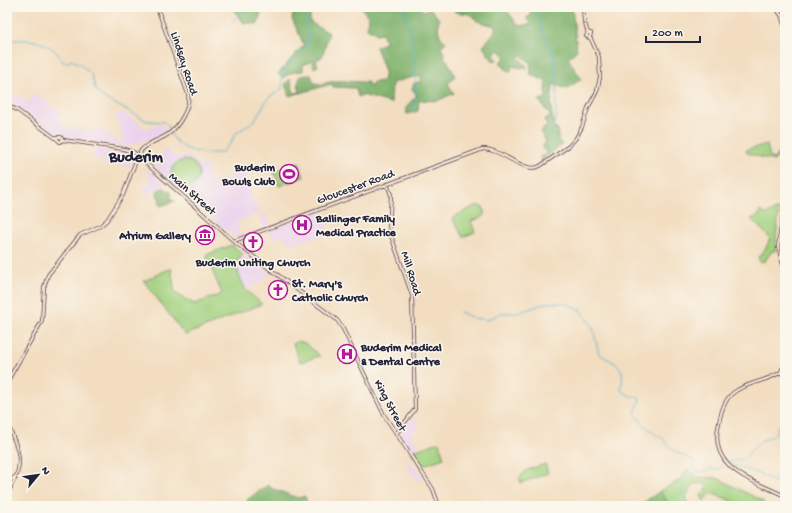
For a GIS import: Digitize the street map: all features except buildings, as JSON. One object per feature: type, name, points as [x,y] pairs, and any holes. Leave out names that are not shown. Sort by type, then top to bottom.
[{"type":"main road","name":"Lindsay Road","points":[[140,152],[147,144],[163,137],[173,130],[189,102],[188,94],[157,7]]},
{"type":"main road","name":"Gloucester Road","points":[[234,241],[483,149],[491,150],[529,167],[537,168],[569,146],[582,127],[588,108],[597,91],[600,77],[599,57],[590,37],[587,36],[588,33],[584,21],[583,7]]},
{"type":"main road","points":[[775,7],[781,15],[785,27]]},
{"type":"main road","points":[[7,105],[58,139],[62,138],[63,140],[124,149],[135,153],[140,152],[141,157],[137,158]]},
{"type":"main road","points":[[7,382],[42,321],[44,287],[48,275],[80,236],[100,226],[107,220],[123,195],[137,158],[135,153]]},
{"type":"main road","name":"Main Street","points":[[141,157],[234,241]]},
{"type":"main road","name":"Mill Road","points":[[387,184],[391,198],[389,230],[412,295],[415,409],[396,434]]},
{"type":"main road","points":[[785,200],[778,247],[785,272]]},
{"type":"main road","name":"King Street","points":[[234,241],[337,320],[343,329],[384,415],[433,489],[439,506]]},
{"type":"main road","points":[[785,371],[783,374],[781,372],[735,391],[728,398],[722,411],[716,434],[717,446],[723,460],[737,472],[785,496]]},
{"type":"main road","points":[[7,423],[19,450],[20,461],[17,474],[11,489],[7,494]]},
{"type":"main road","points":[[11,486],[7,483],[13,480],[17,474]]},
{"type":"shaded area","points":[[15,93],[28,102],[35,93],[61,112],[57,117],[58,120],[63,122],[63,126],[90,131],[99,128],[115,139],[124,142],[116,114],[124,113],[148,130],[159,124],[163,126],[167,132],[127,147],[65,138],[56,134],[11,103]]},
{"type":"shaded area","points":[[94,148],[110,149],[108,168],[105,167],[106,160],[92,159]]},
{"type":"shaded area","points":[[166,149],[176,157],[189,156],[201,167],[205,163],[213,183],[244,171],[253,196],[249,197],[249,201],[255,202],[259,214],[236,222],[241,235],[235,238],[155,168],[164,158],[161,155]]},
{"type":"shaded area","points":[[116,150],[126,152],[132,157],[129,168],[119,163],[114,165]]},
{"type":"shaded area","points":[[146,168],[166,185],[145,194],[144,188],[151,185]]},
{"type":"shaded area","points":[[321,211],[329,234],[317,239],[314,237],[293,245],[281,236],[276,239],[267,231]]},
{"type":"shaded area","points":[[265,212],[270,224],[264,227],[259,214]]},
{"type":"shaded area","points":[[244,254],[270,274],[262,282],[246,289],[236,265]]},
{"type":"shaded area","name":"Buderim Medical & Dental Centre","points":[[349,348],[354,360],[345,363],[341,350]]},
{"type":"shaded area","points":[[413,418],[420,423],[412,432],[412,437],[420,449],[411,452],[401,433]]},
{"type":"shaded area","points":[[408,458],[423,478],[420,480],[417,481],[410,470],[406,460]]},
{"type":"green space","points":[[235,7],[269,7],[261,12],[258,24],[244,23],[236,13]]},
{"type":"green space","points":[[294,7],[310,7],[310,22],[329,33],[322,57],[316,60],[318,66],[314,68],[312,61],[303,65],[303,71],[293,72],[282,78],[278,74],[304,45],[292,19]]},
{"type":"green space","points":[[361,7],[419,7],[424,11],[430,8],[439,19],[438,29],[441,38],[446,42],[441,47],[445,55],[444,59],[447,60],[455,76],[448,84],[454,93],[437,101],[419,100],[418,111],[407,114],[406,107],[417,95],[412,89],[414,83],[420,82],[420,76],[392,83],[391,103],[362,95],[358,97],[356,88],[333,87],[332,84],[289,96],[285,84],[290,79],[294,93],[300,92],[298,84],[300,76],[311,75],[314,83],[336,81],[368,82],[368,86],[372,86],[373,82],[383,81],[385,71],[376,47],[385,43],[383,33],[376,34],[367,28],[369,18]]},
{"type":"green space","points":[[454,7],[504,7],[519,26],[532,24],[526,18],[531,15],[531,7],[572,7],[577,50],[568,58],[581,79],[567,89],[553,84],[551,105],[554,128],[558,129],[558,140],[562,145],[541,160],[540,157],[546,154],[542,148],[546,141],[540,132],[547,126],[544,119],[551,117],[539,100],[546,98],[546,81],[531,75],[530,62],[520,55],[518,58],[526,65],[527,69],[512,66],[510,72],[508,72],[500,62],[506,57],[499,50],[494,53],[497,60],[493,61],[483,47],[495,31],[495,26],[477,21],[470,14],[455,12]]},
{"type":"green space","points":[[767,144],[770,158],[774,159],[781,149],[782,150],[774,161],[747,153],[746,150]]},
{"type":"green space","points":[[185,160],[195,164],[199,174],[195,184],[185,188],[175,184],[171,174],[175,164]]},
{"type":"green space","name":"Buderim Bowls Club","points":[[299,162],[304,177],[279,186],[274,172]]},
{"type":"green space","points":[[163,188],[171,192],[171,199],[175,201],[160,206],[160,198],[158,197],[157,191]]},
{"type":"green space","points":[[475,206],[484,208],[484,215],[481,218],[471,221],[475,232],[463,237],[452,218]]},
{"type":"green space","points":[[779,209],[775,251],[772,251],[765,261],[760,262],[758,257],[766,248],[770,238],[751,219],[759,216],[760,211],[766,214]]},
{"type":"green space","points":[[232,245],[243,254],[235,265],[245,289],[262,304],[185,335],[144,281],[171,268],[175,293],[194,304],[222,294],[206,255]]},
{"type":"green space","points":[[298,341],[305,343],[320,356],[300,362],[293,344]]},
{"type":"green space","points":[[439,442],[444,458],[421,466],[411,452]]},
{"type":"green space","points":[[545,464],[548,473],[521,483],[519,478],[527,470]]},
{"type":"green space","points":[[688,469],[697,477],[717,478],[764,502],[763,506],[755,503],[752,506],[739,506],[740,504],[711,493],[704,501],[701,496],[707,488],[705,483],[694,484],[686,497],[689,506],[670,506],[660,491],[680,480]]},
{"type":"green space","points":[[268,485],[271,488],[298,498],[305,496],[308,506],[245,506],[248,499]]},
{"type":"green space","points":[[660,491],[670,506],[639,506]]},
{"type":"waterway","points":[[227,27],[247,7]]},
{"type":"waterway","points":[[171,134],[180,145],[193,151],[221,153],[231,143],[235,134],[254,121],[268,98],[282,89],[286,67],[308,44],[304,7]]},
{"type":"waterway","points":[[402,7],[407,17],[410,29],[414,60],[416,88],[414,110]]},
{"type":"waterway","points":[[535,7],[543,33],[553,53],[557,78],[556,118],[550,137]]},
{"type":"waterway","points":[[8,41],[28,40],[41,43],[53,49],[63,62],[69,62],[70,60],[79,63],[89,72]]},
{"type":"waterway","points":[[91,74],[96,91],[104,98],[147,121],[165,122],[168,125],[169,130]]},
{"type":"waterway","points":[[460,312],[473,318],[487,320],[501,313],[517,313],[546,303],[564,303],[580,310],[593,328],[599,354],[616,364],[622,371],[621,390],[628,395],[639,398],[640,400],[635,412],[643,423],[656,435],[663,438],[672,449],[695,461],[692,465],[696,471],[702,473],[711,468],[716,470],[723,466]]},
{"type":"waterway","points":[[728,462],[743,459],[761,441],[775,435],[779,424],[785,423]]},
{"type":"waterway","points":[[728,463],[762,475],[785,487]]},
{"type":"waterway","points":[[675,506],[689,478],[695,472]]},
{"type":"place","name":"Buderim Bowls Club","points":[[289,174]]},
{"type":"place","name":"Ballinger Family Medical Practice","points":[[302,225]]},
{"type":"place","name":"Atrium Gallery","points":[[205,235]]},
{"type":"place","name":"Buderim Uniting Church","points":[[253,242]]},
{"type":"place","name":"St. Mary's Catholic Church","points":[[278,290]]},
{"type":"place","name":"Buderim Medical & Dental Centre","points":[[347,354]]},
{"type":"district","name":"Buderim","points":[[136,155]]}]
